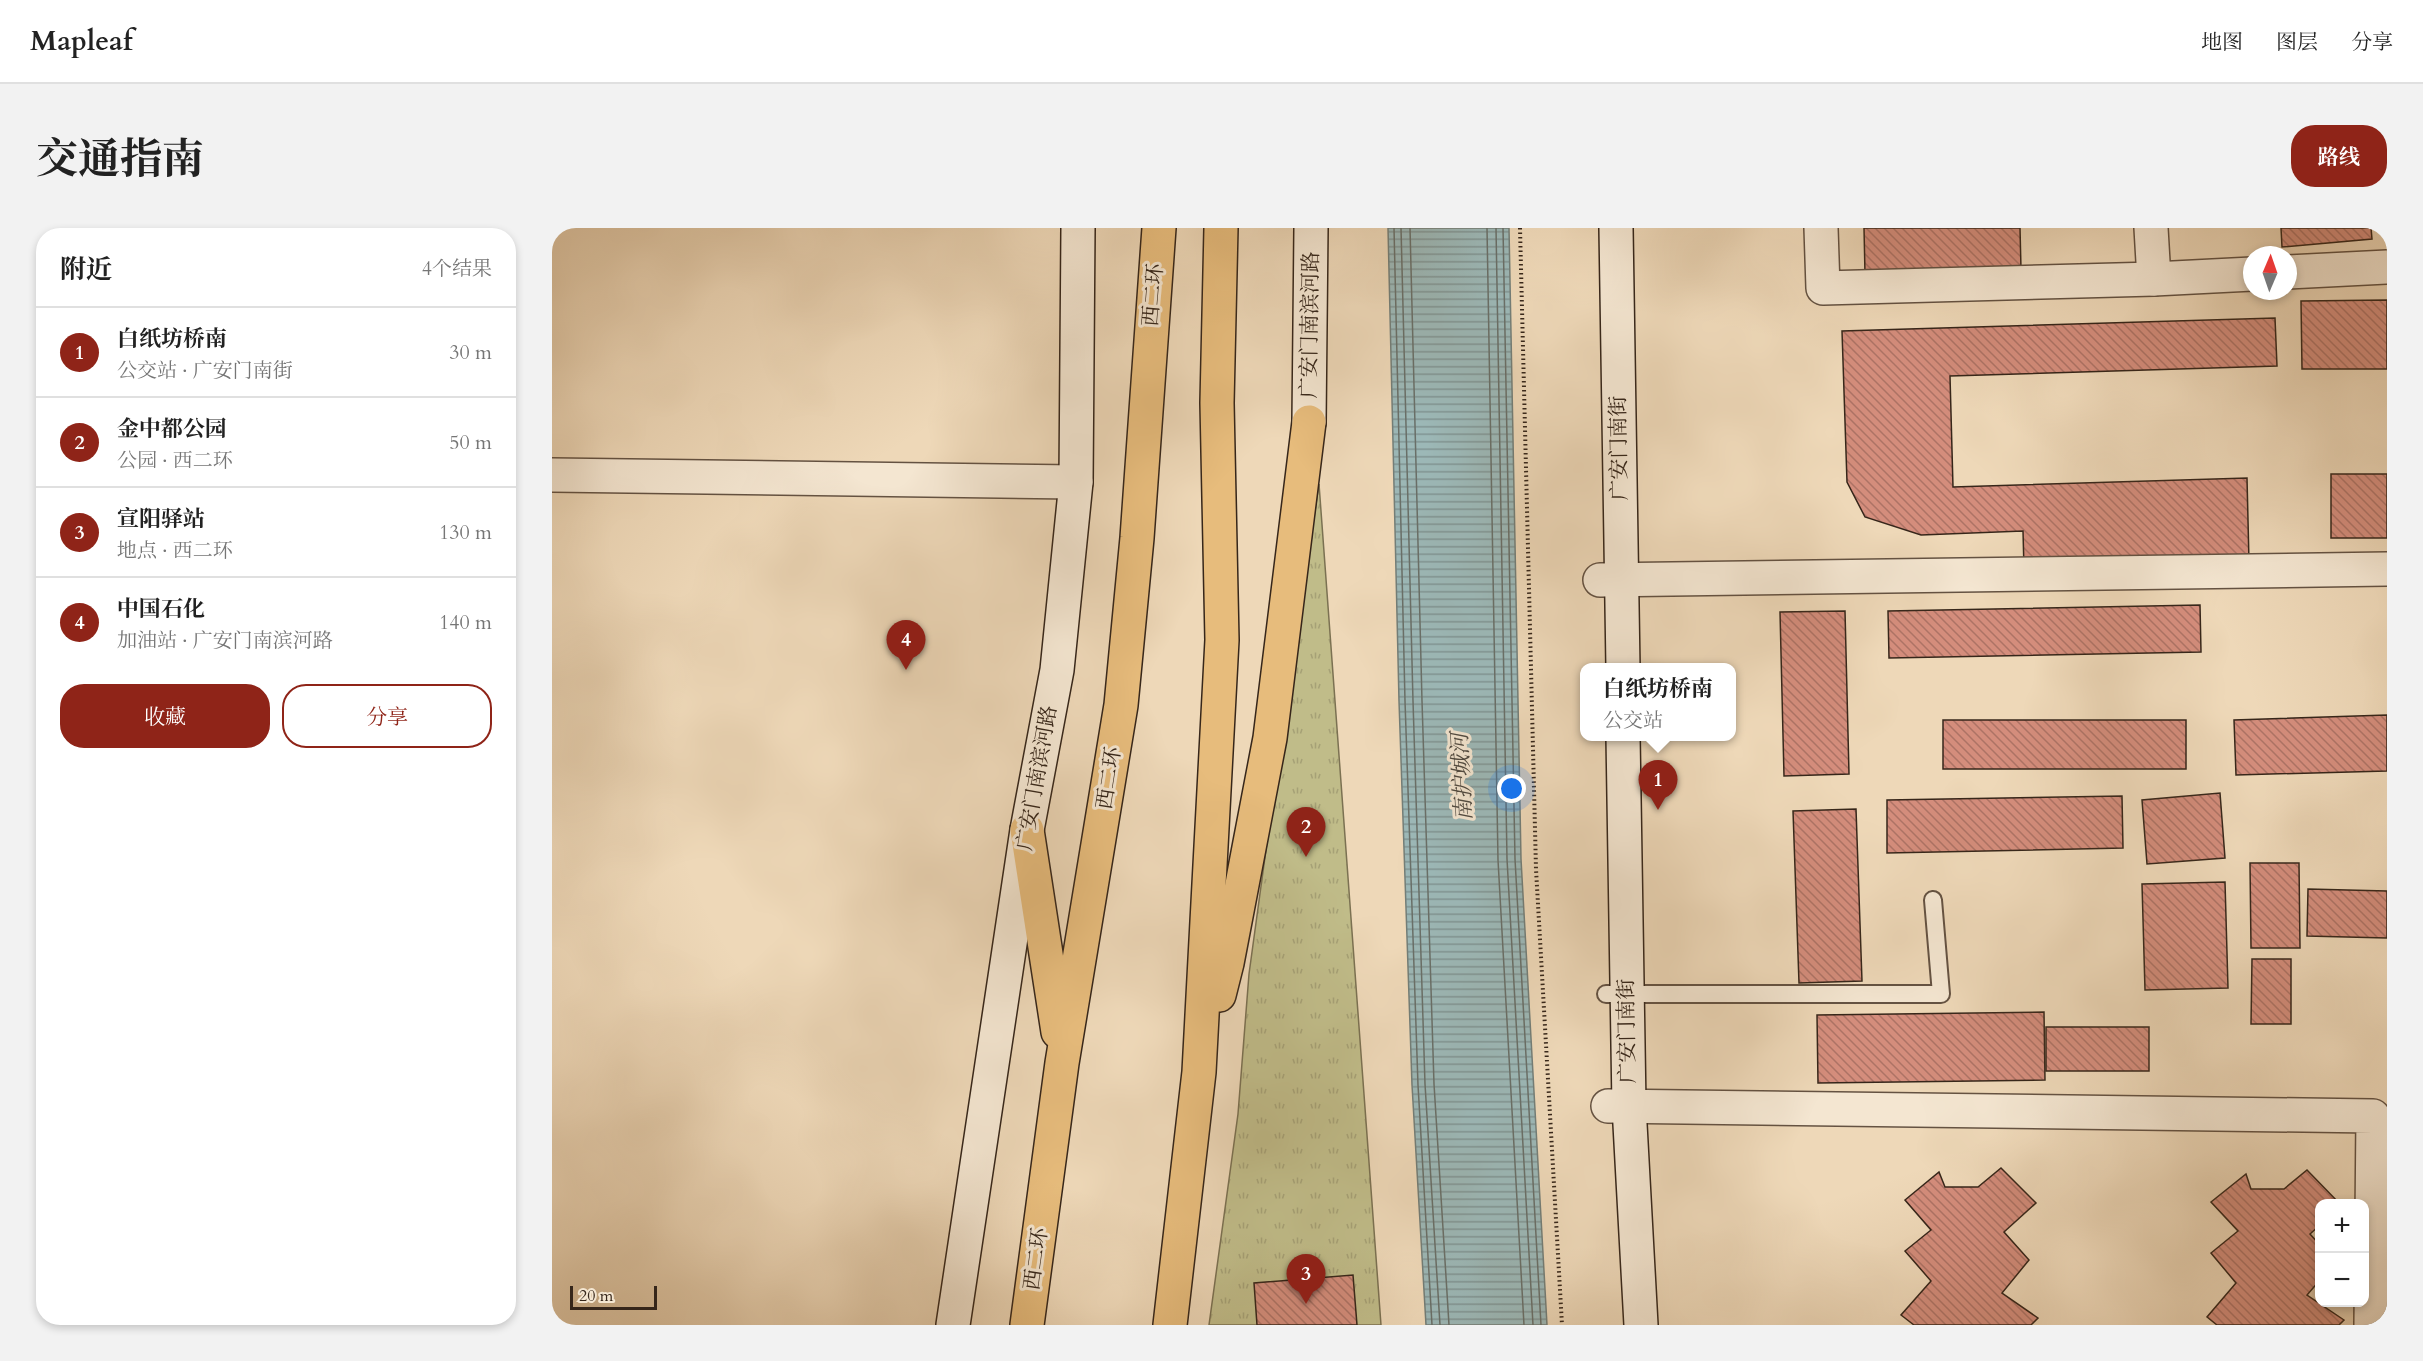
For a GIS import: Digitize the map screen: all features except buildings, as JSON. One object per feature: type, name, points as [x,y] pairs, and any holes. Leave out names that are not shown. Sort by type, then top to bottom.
[{"type":"highway","name":"西二环","points":[[1027,1325],[1062,1063],[1121,705],[1137,538],[1159,228]]},
{"type":"highway","points":[[1170,1325],[1199,1072],[1222,640],[1217,403],[1221,228]]},
{"type":"highway","points":[[1199,1072],[1227,963],[1270,738],[1309,422]]},
{"type":"highway","points":[[1027,830],[1062,1063]]},
{"type":"street","name":"广安门南滨河路","points":[[953,1325],[1027,830],[1057,670],[1076,482],[1078,228]]},
{"type":"street","name":"广安门南滨河路","points":[[1309,422],[1311,228]]},
{"type":"street","name":"广安门南街","points":[[1596,228],[1611,580],[1622,663]]},
{"type":"street","name":"广安门南街","points":[[1602,663],[1611,580],[1616,228]]},
{"type":"street","points":[[1821,228],[1823,288],[2243,274]]},
{"type":"street","points":[[2151,228],[2154,279]]},
{"type":"street","points":[[2297,272],[2387,267]]},
{"type":"street","points":[[552,475],[1076,482]]},
{"type":"street","points":[[1611,580],[2387,569]]},
{"type":"street","name":"广安门南街","points":[[1602,741],[1616,994],[1619,1106],[1619,1325]]},
{"type":"street","name":"广安门南街","points":[[1616,994],[1623,741]]},
{"type":"street","points":[[1619,1106],[2373,1116],[2371,1325]]},
{"type":"street","name":"广安门南街","points":[[1619,1106],[1641,1325]]},
{"type":"lane","points":[[1616,994],[1941,994],[1933,900]]},
{"type":"path","points":[[1520,228],[1536,869],[1562,1325]]},
{"type":"green space","points":[[1319,484],[1381,1325],[1209,1325],[1238,1114],[1249,974]]},
{"type":"water","name":"南护城河","points":[[1388,228],[1509,228],[1521,859],[1547,1325],[1426,1325],[1412,1085],[1399,701]]},
{"type":"place","name":"中国石化","points":[[906,670]]},
{"type":"place","name":"白纸坊桥南","points":[[1658,810]]},
{"type":"place","name":"金中都公园","points":[[1306,857]]},
{"type":"place","name":"宣阳驿站","points":[[1306,1304]]}]
